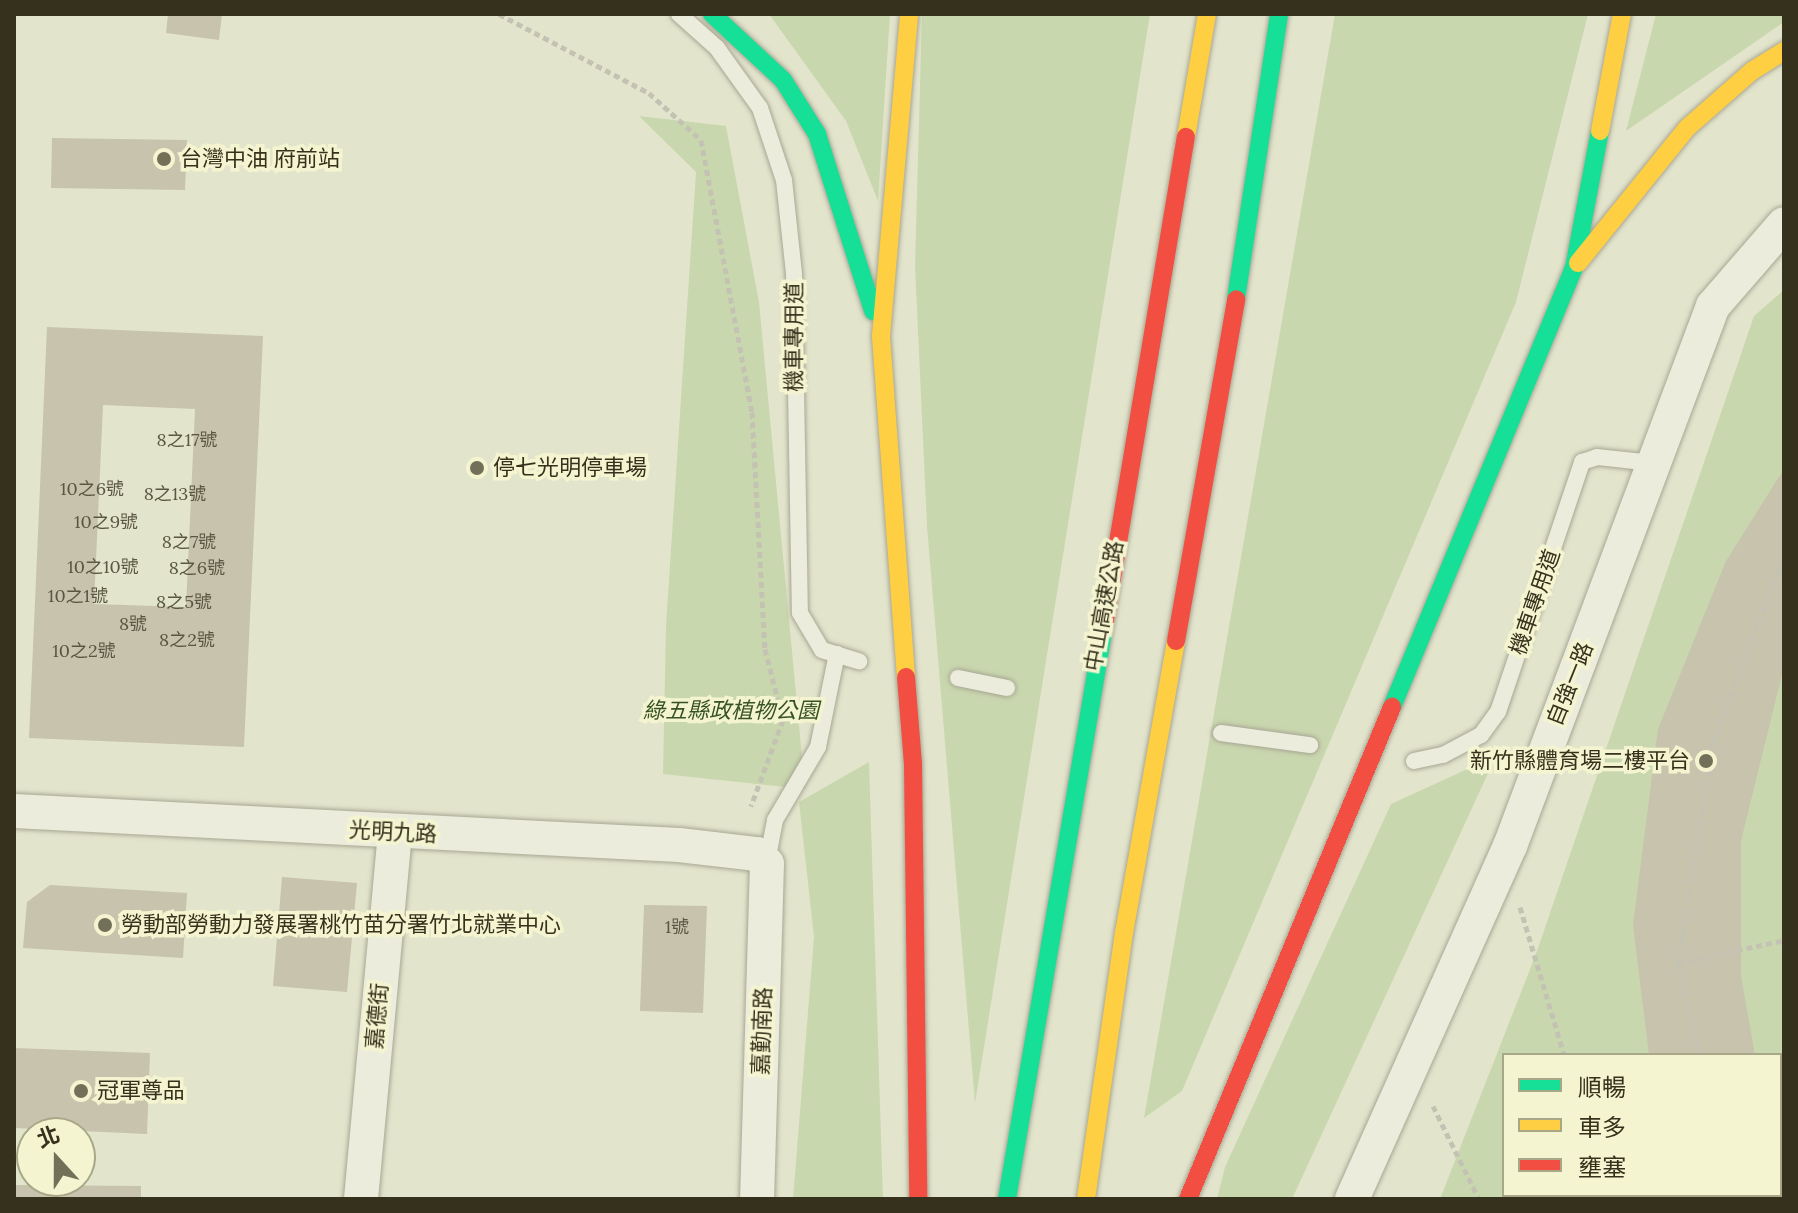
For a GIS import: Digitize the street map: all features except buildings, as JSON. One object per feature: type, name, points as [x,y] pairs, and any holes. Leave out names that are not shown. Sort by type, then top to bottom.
[{"type":"highway","points":[[712,14],[783,80],[817,134],[881,336]]},
{"type":"highway","points":[[909,14],[881,336],[913,764],[918,1199]]},
{"type":"highway","name":"中山高速公路","points":[[1007,1199],[1207,14]]},
{"type":"highway","points":[[1086,1199],[1124,933],[1230,331],[1279,14]]},
{"type":"highway","points":[[1188,1199],[1574,268],[1622,14]]},
{"type":"highway","points":[[1574,268],[1687,128],[1752,71],[1784,51]]},
{"type":"street","name":"自強一路","points":[[1352,1199],[1510,846],[1713,306],[1784,224]]},
{"type":"street","name":"光明九路","points":[[14,811],[395,833],[738,848],[757,854],[767,864]]},
{"type":"street","name":"嘉德街","points":[[361,1199],[395,833]]},
{"type":"street","name":"嘉勤南路","points":[[757,1199],[767,864]]},
{"type":"lane","name":"機車專用道","points":[[679,14],[717,48],[760,108],[784,180],[794,274],[800,613],[822,650],[859,661]]},
{"type":"lane","name":"機車專用道","points":[[1414,761],[1443,755],[1481,735],[1498,712],[1582,462],[1597,457],[1652,463]]},
{"type":"lane","points":[[767,864],[775,820],[818,747],[837,654]]},
{"type":"lane","points":[[958,678],[1007,688]]},
{"type":"lane","points":[[1221,733],[1310,745]]},
{"type":"path","points":[[499,14],[649,93],[701,140],[752,412],[765,649],[783,720],[749,810]]},
{"type":"path","points":[[1700,1053],[1678,963],[1713,743],[1784,556]]},
{"type":"path","points":[[1519,905],[1563,1053]]},
{"type":"path","points":[[1678,963],[1784,940]]},
{"type":"path","points":[[1433,1106],[1479,1199]]},
{"type":"green space","points":[[769,14],[890,14],[878,201],[846,121]]},
{"type":"green space","points":[[922,14],[1150,14],[975,1103],[927,526],[915,266]]},
{"type":"green space","points":[[1335,14],[1588,14],[1516,302],[1182,1091],[1144,1118]]},
{"type":"green space","points":[[1656,14],[1784,14],[1784,22],[1626,131]]},
{"type":"green space","name":"綠五縣政植物公園","points":[[639,116],[726,126],[759,302],[805,789],[663,774],[666,625],[696,172]]},
{"type":"green space","points":[[1784,290],[1784,1199],[1440,1199],[1536,954],[1754,316]]},
{"type":"green space","points":[[1496,756],[1292,1199],[1217,1199],[1225,1167],[1391,804]]},
{"type":"green space","points":[[869,762],[883,1199],[793,1199],[814,937],[799,802]]},
{"type":"traffic: fast","points":[[712,14],[783,80],[817,134],[873,311]]},
{"type":"traffic: fast","points":[[1236,299],[1279,14]]},
{"type":"traffic: fast","points":[[1392,707],[1574,268],[1600,131]]},
{"type":"traffic: fast","points":[[1007,1199],[1104,626]]},
{"type":"traffic: slow","points":[[906,677],[881,336],[909,14]]},
{"type":"traffic: slow","points":[[1186,137],[1207,14]]},
{"type":"traffic: slow","points":[[1600,131],[1622,14]]},
{"type":"traffic: slow","points":[[1578,263],[1687,128],[1752,71],[1784,51]]},
{"type":"traffic: slow","points":[[1086,1199],[1124,933],[1176,641]]},
{"type":"traffic: jam","points":[[1104,626],[1186,137]]},
{"type":"traffic: jam","points":[[1176,641],[1236,299]]},
{"type":"traffic: jam","points":[[906,677],[913,764],[918,1199]]},
{"type":"traffic: jam","points":[[1188,1199],[1392,707]]},
{"type":"place","name":"台灣中油 府前站","points":[[164,159]]},
{"type":"place","name":"停七光明停車場","points":[[477,468]]},
{"type":"place","name":"新竹縣體育場二樓平台","points":[[1706,761]]},
{"type":"place","name":"勞動部勞動力發展署桃竹苗分署竹北就業中心","points":[[105,925]]},
{"type":"place","name":"冠軍尊品","points":[[81,1091]]}]
